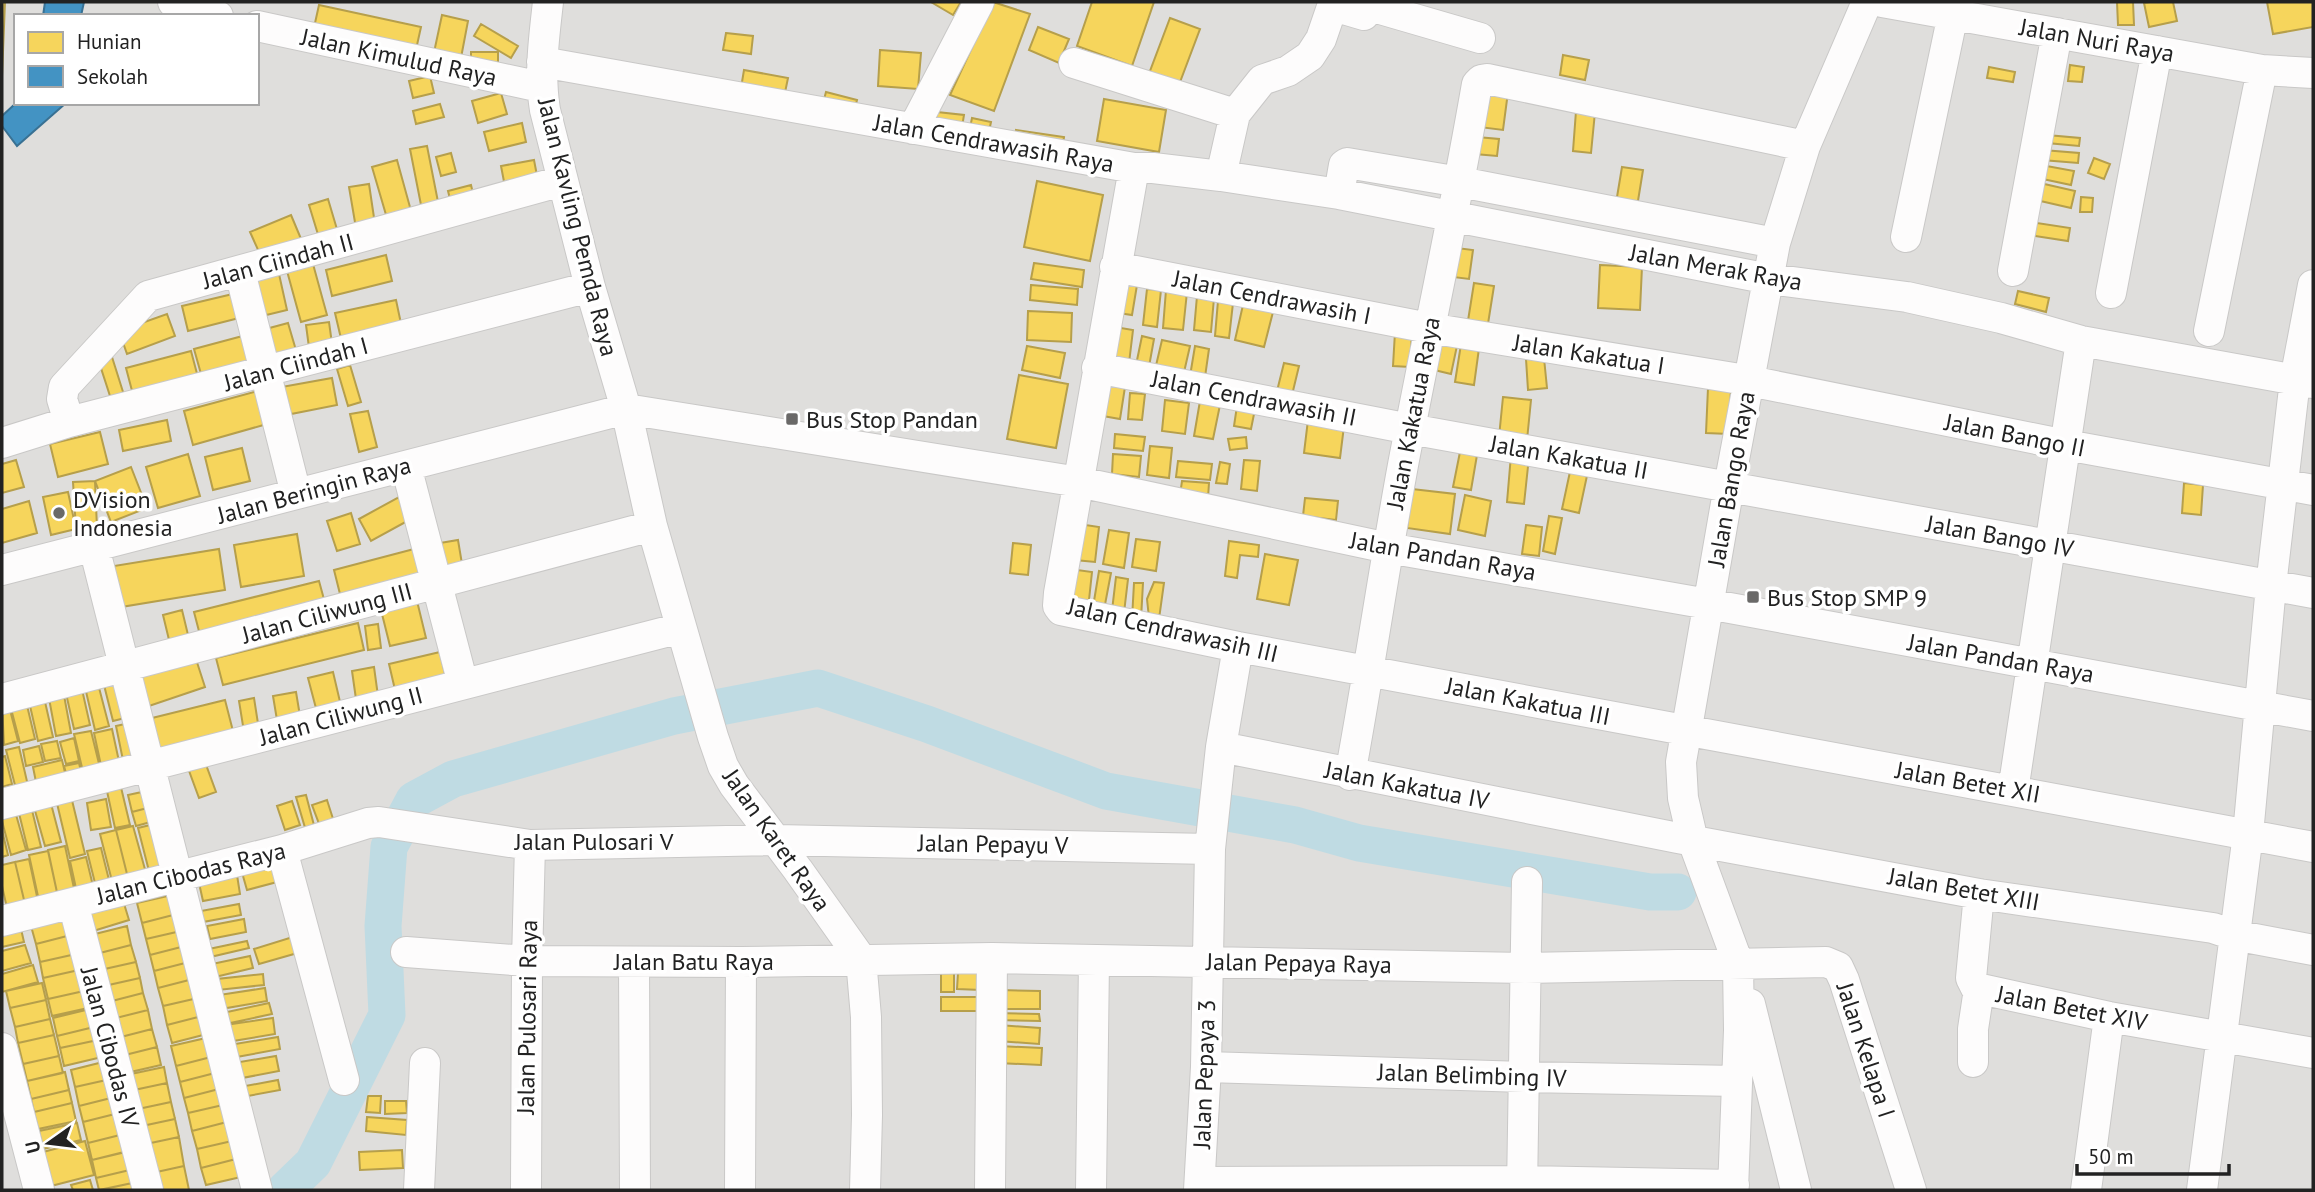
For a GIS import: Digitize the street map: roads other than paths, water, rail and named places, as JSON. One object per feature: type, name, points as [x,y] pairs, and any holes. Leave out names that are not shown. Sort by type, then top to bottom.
[{"type":"street","points":[[173,2],[212,14]]},
{"type":"street","name":"Jalan Kavling Pemda Raya","points":[[548,2],[542,74],[562,181],[626,409]]},
{"type":"street","points":[[913,129],[979,2]]},
{"type":"street","name":"Jalan Bango Raya","points":[[1734,1187],[1738,963],[1693,841],[1681,782],[1681,762],[1775,243],[1805,146],[1867,2]]},
{"type":"street","name":"Jalan Nuri Raya","points":[[1882,2],[2262,70],[2313,72]]},
{"type":"street","points":[[1221,176],[1235,114],[1262,80],[1293,68],[1310,56],[1321,39],[1332,7],[1360,16],[1366,14],[1371,4],[1480,38]]},
{"type":"street","points":[[1906,237],[1953,14]]},
{"type":"street","name":"Jalan Kimulud Raya","points":[[259,26],[542,74]]},
{"type":"street","points":[[2013,271],[2057,33]]},
{"type":"street","points":[[2111,293],[2157,51]]},
{"type":"street","points":[[1074,63],[1235,114]]},
{"type":"street","points":[[2209,331],[2262,70]]},
{"type":"street","name":"Jalan Cendrawasih Raya","points":[[542,74],[913,129],[1134,168],[1079,482]]},
{"type":"street","name":"Jalan Kakatua Raya","points":[[1350,775],[1388,548],[1476,84],[1487,79],[1805,146]]},
{"type":"street","name":"Jalan Merak Raya","points":[[1134,168],[1221,176],[1339,194],[1456,199],[1769,279],[1907,297],[2001,318],[2081,341],[2304,382]]},
{"type":"street","name":"Jalan Ciindah II","points":[[69,422],[62,399],[64,387],[143,300],[153,294],[562,181]]},
{"type":"street","points":[[1456,199],[1775,243]]},
{"type":"street","name":"Jalan Cendrawasih I","points":[[1115,267],[1429,328]]},
{"type":"street","points":[[240,272],[296,494]]},
{"type":"street","points":[[2202,1190],[2248,834],[2283,484],[2304,382],[2313,285]]},
{"type":"street","name":"Jalan Ciindah I","points":[[2,443],[69,422],[590,287]]},
{"type":"street","name":"Jalan Kakatua I","points":[[1429,328],[1749,381]]},
{"type":"street","points":[[2013,791],[2081,341]]},
{"type":"street","name":"Jalan Cendrawasih II","points":[[1097,368],[1410,429]]},
{"type":"street","name":"Jalan Bango II","points":[[1749,381],[2066,445],[2313,490]]},
{"type":"street","name":"Jalan Beringin Raya","points":[[2,570],[626,409]]},
{"type":"street","name":"Jalan Pandan Raya","points":[[626,409],[1079,482],[1388,548],[2313,716]]},
{"type":"street","name":"Jalan Karet Raya","points":[[626,409],[652,526],[723,766],[734,785],[861,959]]},
{"type":"street","name":"Jalan Kakatua II","points":[[1410,429],[1729,486]]},
{"type":"street","points":[[406,466],[463,684]]},
{"type":"street","name":"Jalan Cendrawasih III","points":[[1079,482],[1059,593],[1059,609],[1238,647],[1369,670]]},
{"type":"street","name":"Jalan Bango IV","points":[[1729,486],[2313,593]]},
{"type":"street","name":"Jalan Ciliwung III","points":[[2,699],[652,526]]},
{"type":"street","points":[[94,547],[257,1190]]},
{"type":"street","name":"Jalan Ciliwung II","points":[[2,804],[681,628]]},
{"type":"street","points":[[1221,747],[1238,647]]},
{"type":"street","name":"Jalan Kakatua III","points":[[1369,670],[1687,731]]},
{"type":"street","name":"Jalan Betet XII","points":[[1687,731],[2313,846]]},
{"type":"street","name":"Jalan Kakatua IV","points":[[1221,747],[1350,775],[1693,841]]},
{"type":"street","name":"Jalan Pepaya 3","points":[[1200,1186],[1206,1067],[1210,837],[1221,747]]},
{"type":"street","name":"Jalan Pulosari V","points":[[379,822],[530,845],[776,840]]},
{"type":"street","name":"Jalan Cibodas Raya","points":[[2,921],[282,850],[379,822]]},
{"type":"street","name":"Jalan Pepayu V","points":[[776,840],[1210,837]]},
{"type":"street","name":"Jalan Betet XIII","points":[[1693,841],[1979,894],[2213,929],[2313,950]]},
{"type":"street","name":"Jalan Pulosari Raya","points":[[526,1190],[530,845]]},
{"type":"street","points":[[282,850],[344,1080]]},
{"type":"street","points":[[1522,1186],[1527,882]]},
{"type":"street","name":"Jalan Betet XIV","points":[[1979,894],[1971,978],[1973,986],[1979,989],[2109,1017],[2313,1053]]},
{"type":"street","name":"Jalan Cibodas IV","points":[[73,903],[148,1190]]},
{"type":"street","name":"Jalan Batu Raya","points":[[406,952],[527,961],[741,962],[861,959]]},
{"type":"street","points":[[990,1190],[992,958]]},
{"type":"street","name":"Jalan Pepaya Raya","points":[[861,959],[992,958],[1525,968],[1738,963]]},
{"type":"street","points":[[861,959],[866,1017],[865,1190]]},
{"type":"street","points":[[1091,1190],[1094,961]]},
{"type":"street","points":[[634,962],[635,1190]]},
{"type":"street","points":[[740,1190],[741,962]]},
{"type":"street","name":"Jalan Kelapa I","points":[[1738,963],[1826,962],[1838,967],[1911,1190]]},
{"type":"street","points":[[1973,1062],[1973,1029],[1979,989]]},
{"type":"street","points":[[1739,993],[1750,1004],[1796,1190]]},
{"type":"street","points":[[2086,1190],[2109,1017]]},
{"type":"street","points":[[2,1048],[39,1190]]},
{"type":"street","points":[[419,1190],[425,1063]]},
{"type":"street","name":"Jalan Belimbing IV","points":[[1206,1067],[1737,1081]]},
{"type":"street","points":[[1200,1186],[1734,1187]]},
{"type":"waterway","points":[[285,1190],[313,1163],[387,1015],[383,926],[389,847],[414,800],[453,779],[674,716],[818,688],[927,724],[1106,791],[1295,825],[1359,843],[1650,892],[1678,892]]},
{"type":"place","name":"Bus Stop Pandan","points":[[792,419]]},
{"type":"place","name":"DVision Indonesia","points":[[59,513]]},
{"type":"place","name":"Bus Stop SMP 9","points":[[1753,597]]}]
